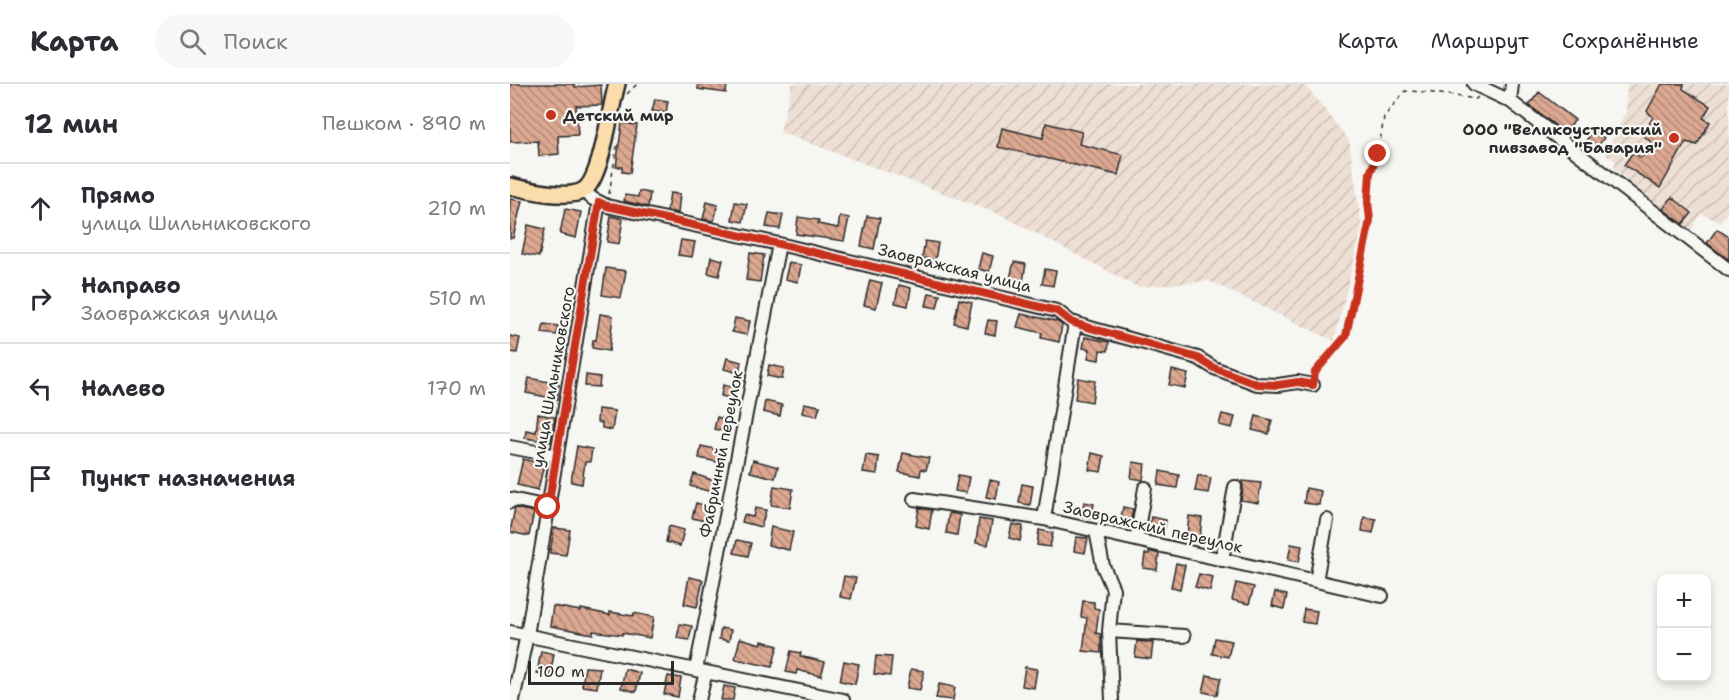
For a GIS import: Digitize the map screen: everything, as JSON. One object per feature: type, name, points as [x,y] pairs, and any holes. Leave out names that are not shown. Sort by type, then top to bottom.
[{"type":"main road","points":[[510,186],[531,191],[569,194],[583,191],[591,183],[599,164],[621,90]]},
{"type":"street","points":[[1474,84],[1510,101],[1729,270]]},
{"type":"street","points":[[1510,101],[1512,84]]},
{"type":"street","name":"Заовражская улица","points":[[583,191],[603,204],[1057,311],[1075,323],[1198,358],[1214,368],[1257,384],[1278,385],[1298,382],[1313,385]]},
{"type":"street","name":"улица Шильниковского","points":[[513,700],[603,204]]},
{"type":"street","name":"Фабричный переулок","points":[[699,700],[701,671],[779,244]]},
{"type":"street","points":[[1044,519],[1075,323]]},
{"type":"street","points":[[510,447],[557,456]]},
{"type":"street","points":[[1222,560],[1235,487]]},
{"type":"street","points":[[1136,540],[1145,488]]},
{"type":"street","name":"Заовражский переулок","points":[[914,499],[1044,519],[1382,596]]},
{"type":"street","points":[[510,502],[511,500],[548,507]]},
{"type":"street","points":[[1316,581],[1327,520]]},
{"type":"street","points":[[1096,531],[1102,566],[1113,589],[1109,631],[1112,700]]},
{"type":"street","points":[[1109,631],[1184,636]]},
{"type":"street","points":[[510,632],[843,700]]},
{"type":"path","points":[[621,90],[637,84]]},
{"type":"path","points":[[1313,385],[1315,372],[1346,336],[1370,220],[1368,202],[1370,173],[1378,154],[1384,117],[1405,91],[1476,99],[1489,91]]},
{"type":"path","points":[[603,204],[618,140]]},
{"type":"shaded area","points":[[792,84],[1304,84],[1349,140],[1362,228],[1334,341],[1209,281],[1138,287],[1001,215],[780,132]]},
{"type":"shaded area","points":[[1627,84],[1729,84],[1729,209],[1720,223],[1701,213],[1690,232],[1613,168],[1616,161],[1605,154],[1626,111]]},
{"type":"building","points":[[510,84],[574,84],[575,87],[601,85],[602,105],[576,106],[578,135],[558,136],[559,154],[539,156],[538,141],[510,142]]},
{"type":"building","points":[[698,84],[727,84],[726,93],[698,89]]},
{"type":"building","name":"ООО \"Великоустюгский пивзавод \"Бавария\"","points":[[1662,84],[1684,84],[1683,89],[1710,106],[1703,118],[1710,122],[1697,145],[1686,142],[1660,188],[1624,165],[1633,152],[1641,158],[1651,142],[1643,135],[1653,117],[1647,111]]},
{"type":"building","points":[[1539,92],[1575,120],[1565,133],[1529,105]]},
{"type":"building","points":[[655,99],[668,101],[666,113],[652,111]]},
{"type":"building","points":[[622,123],[637,125],[630,173],[622,172],[622,167],[616,167]]},
{"type":"building","points":[[1046,123],[1082,132],[1079,144],[1123,155],[1118,175],[998,147],[1002,128],[1043,138]]},
{"type":"building","points":[[1594,130],[1604,138],[1594,151],[1584,143]]},
{"type":"building","points":[[639,191],[650,193],[648,207],[624,201],[625,195],[638,197]]},
{"type":"building","points":[[670,193],[680,194],[678,213],[667,211]]},
{"type":"building","points":[[1672,197],[1692,213],[1683,224],[1663,209]]},
{"type":"building","points":[[510,199],[522,201],[513,238],[510,238]]},
{"type":"building","points":[[707,202],[718,205],[714,221],[703,219]]},
{"type":"building","points":[[735,202],[747,204],[743,222],[732,220]]},
{"type":"building","points":[[565,209],[581,212],[576,238],[560,234]]},
{"type":"building","points":[[769,213],[783,215],[780,229],[766,227]]},
{"type":"building","points":[[611,216],[623,219],[619,244],[607,242]]},
{"type":"building","points":[[840,216],[849,218],[844,241],[796,234],[798,217],[819,220],[818,224],[838,228]]},
{"type":"building","points":[[867,216],[880,218],[874,249],[861,246]]},
{"type":"building","points":[[528,225],[545,229],[539,257],[522,254]]},
{"type":"building","points":[[1717,229],[1729,237],[1729,260],[1707,243]]},
{"type":"building","points":[[681,240],[695,242],[692,257],[678,255]]},
{"type":"building","points":[[925,241],[938,243],[935,260],[922,258]]},
{"type":"building","points":[[750,253],[764,255],[760,282],[746,280]]},
{"type":"building","points":[[982,253],[993,256],[989,272],[978,269]]},
{"type":"building","points":[[711,257],[723,260],[719,276],[708,273]]},
{"type":"building","points":[[789,262],[801,265],[798,282],[785,279]]},
{"type":"building","points":[[1014,262],[1026,264],[1023,281],[1010,278]]},
{"type":"building","points":[[606,268],[626,271],[621,298],[602,295]]},
{"type":"building","points":[[1045,269],[1056,271],[1053,286],[1042,284]]},
{"type":"building","points":[[870,280],[882,283],[876,308],[864,305]]},
{"type":"building","points":[[899,285],[911,288],[908,306],[895,303]]},
{"type":"building","points":[[929,293],[940,295],[937,308],[926,306]]},
{"type":"building","points":[[959,299],[972,302],[967,326],[954,323]]},
{"type":"building","points":[[600,314],[613,316],[609,351],[592,348],[593,340],[596,340]]},
{"type":"building","points":[[1021,314],[1056,321],[1062,325],[1059,342],[1041,338],[1042,333],[1017,327]]},
{"type":"building","points":[[735,318],[750,321],[747,335],[732,332]]},
{"type":"building","points":[[988,320],[997,321],[995,335],[985,333]]},
{"type":"building","points":[[544,324],[558,326],[557,335],[542,333]]},
{"type":"building","points":[[510,336],[520,338],[517,353],[510,352]]},
{"type":"building","points":[[1085,337],[1109,342],[1108,351],[1100,350],[1099,360],[1088,358],[1090,349],[1083,348]]},
{"type":"building","points":[[727,358],[741,362],[739,373],[724,369]]},
{"type":"building","points":[[769,365],[784,368],[782,379],[767,376]]},
{"type":"building","points":[[1172,370],[1188,374],[1185,388],[1169,385]]},
{"type":"building","points":[[586,375],[600,377],[599,387],[585,386]]},
{"type":"building","points":[[529,378],[559,384],[557,399],[526,393]]},
{"type":"building","points":[[1078,378],[1095,381],[1092,402],[1075,399]]},
{"type":"building","points":[[723,385],[736,388],[734,399],[721,396]]},
{"type":"building","points":[[765,401],[782,405],[780,416],[763,412]]},
{"type":"building","points":[[804,403],[820,406],[817,416],[802,413]]},
{"type":"building","points":[[598,409],[615,411],[612,430],[602,428],[602,423],[597,422]]},
{"type":"building","points":[[538,414],[555,417],[551,442],[525,438],[526,430],[536,432]]},
{"type":"building","points":[[1222,414],[1235,417],[1232,428],[1219,425]]},
{"type":"building","points":[[1256,416],[1272,420],[1269,434],[1252,430]]},
{"type":"building","points":[[717,417],[731,421],[728,432],[714,429]]},
{"type":"building","points":[[577,446],[592,449],[590,462],[585,462],[582,484],[571,482]]},
{"type":"building","points":[[701,446],[724,451],[722,463],[699,458]]},
{"type":"building","points":[[903,453],[929,458],[926,470],[921,469],[920,476],[899,472]]},
{"type":"building","points":[[1092,453],[1104,456],[1101,472],[1089,470]]},
{"type":"building","points":[[866,455],[879,457],[877,474],[863,472]]},
{"type":"building","points":[[523,459],[544,464],[538,490],[517,485]]},
{"type":"building","points":[[753,460],[778,467],[775,478],[750,472]]},
{"type":"building","points":[[1133,462],[1145,464],[1143,480],[1131,478]]},
{"type":"building","points":[[1160,471],[1179,475],[1177,488],[1158,485]]},
{"type":"building","points":[[694,474],[718,482],[715,493],[690,486]]},
{"type":"building","points":[[958,475],[969,477],[966,493],[955,491]]},
{"type":"building","points":[[1198,475],[1211,478],[1208,493],[1195,491]]},
{"type":"building","points":[[990,480],[999,482],[996,499],[986,497]]},
{"type":"building","points":[[1242,481],[1261,483],[1258,503],[1241,500]]},
{"type":"building","points":[[1022,484],[1033,486],[1030,505],[1019,503]]},
{"type":"building","points":[[774,486],[793,489],[790,508],[771,505]]},
{"type":"building","points":[[1306,488],[1321,491],[1319,505],[1304,503]]},
{"type":"building","points":[[1084,502],[1094,504],[1091,518],[1081,516]]},
{"type":"building","points":[[696,503],[712,507],[709,522],[692,518]]},
{"type":"building","points":[[1123,507],[1133,509],[1130,525],[1120,524]]},
{"type":"building","points":[[515,508],[534,512],[529,536],[510,532]]},
{"type":"building","points":[[755,508],[766,510],[761,527],[742,522],[744,515],[753,517]]},
{"type":"building","points":[[919,508],[932,510],[929,529],[916,526]]},
{"type":"building","points":[[949,513],[960,515],[957,535],[946,533]]},
{"type":"building","points":[[1189,516],[1202,518],[1200,537],[1187,535]]},
{"type":"building","points":[[1151,517],[1166,520],[1164,532],[1149,529]]},
{"type":"building","points":[[1364,517],[1376,519],[1373,533],[1362,531]]},
{"type":"building","points":[[979,519],[992,521],[988,545],[976,543]]},
{"type":"building","points":[[1012,524],[1023,526],[1020,541],[1009,538]]},
{"type":"building","points":[[669,526],[684,530],[680,546],[666,542]]},
{"type":"building","points":[[771,527],[793,532],[789,550],[768,545]]},
{"type":"building","points":[[554,528],[570,530],[566,555],[550,553]]},
{"type":"building","points":[[1039,530],[1053,533],[1050,547],[1037,545]]},
{"type":"building","points":[[1076,537],[1088,538],[1085,553],[1074,551]]},
{"type":"building","points":[[737,540],[751,543],[748,556],[734,553]]},
{"type":"building","points":[[1291,544],[1302,546],[1299,562],[1288,560]]},
{"type":"building","points":[[1149,551],[1159,554],[1157,570],[1143,568],[1145,554],[1149,554]]},
{"type":"building","points":[[1176,563],[1185,565],[1180,589],[1171,587]]},
{"type":"building","points":[[1199,574],[1213,577],[1210,591],[1195,587]]},
{"type":"building","points":[[844,576],[856,578],[851,599],[840,597]]},
{"type":"building","points":[[689,577],[703,580],[697,607],[684,604]]},
{"type":"building","points":[[1236,583],[1254,587],[1249,604],[1232,600]]},
{"type":"building","points":[[1275,592],[1287,595],[1284,609],[1272,606]]},
{"type":"building","points":[[1083,601],[1094,602],[1094,608],[1099,609],[1096,633],[1101,634],[1101,653],[1083,651],[1087,618],[1081,617]]},
{"type":"building","points":[[553,606],[610,615],[610,612],[633,616],[634,613],[654,617],[650,638],[622,633],[622,635],[593,631],[593,634],[550,626]]},
{"type":"building","points":[[1304,609],[1317,611],[1315,624],[1302,622]]},
{"type":"building","points":[[680,624],[692,626],[689,640],[677,638]]},
{"type":"building","points":[[721,628],[731,630],[729,641],[719,639]]},
{"type":"building","points":[[740,638],[778,646],[772,667],[735,659]]},
{"type":"building","points":[[1215,638],[1232,641],[1228,657],[1212,654]]},
{"type":"building","points":[[1137,641],[1153,643],[1151,659],[1135,657]]},
{"type":"building","points":[[541,651],[554,654],[550,676],[537,673]]},
{"type":"building","points":[[791,651],[801,653],[800,656],[825,662],[821,676],[797,670],[796,674],[786,672]]},
{"type":"building","points":[[876,656],[892,657],[890,676],[874,674]]},
{"type":"building","points":[[844,661],[859,664],[855,684],[840,681]]},
{"type":"building","points":[[585,667],[600,668],[597,688],[582,686]]},
{"type":"building","points":[[1025,667],[1037,669],[1034,688],[1022,686]]},
{"type":"building","points":[[625,669],[640,673],[636,692],[621,688]]},
{"type":"building","points":[[911,669],[924,671],[920,690],[907,688]]},
{"type":"building","points":[[1207,675],[1221,678],[1217,695],[1203,692]]},
{"type":"building","points":[[668,676],[681,678],[678,697],[664,694]]},
{"type":"building","points":[[939,684],[955,687],[953,700],[936,698]]},
{"type":"building","points":[[724,686],[735,688],[733,700],[721,700]]},
{"type":"place","name":"Детский мир","points":[[551,115]]},
{"type":"place","name":"ООО \"Великоустюгский пивзавод \"Бавария\"","points":[[1674,138]]},
{"type":"route","points":[[548,507],[599,202],[607,206],[779,244],[1057,311],[1071,322],[1198,358],[1214,368],[1257,384],[1278,385],[1298,382],[1313,385],[1315,372],[1346,336],[1370,220],[1368,202],[1370,173],[1378,154]]}]
